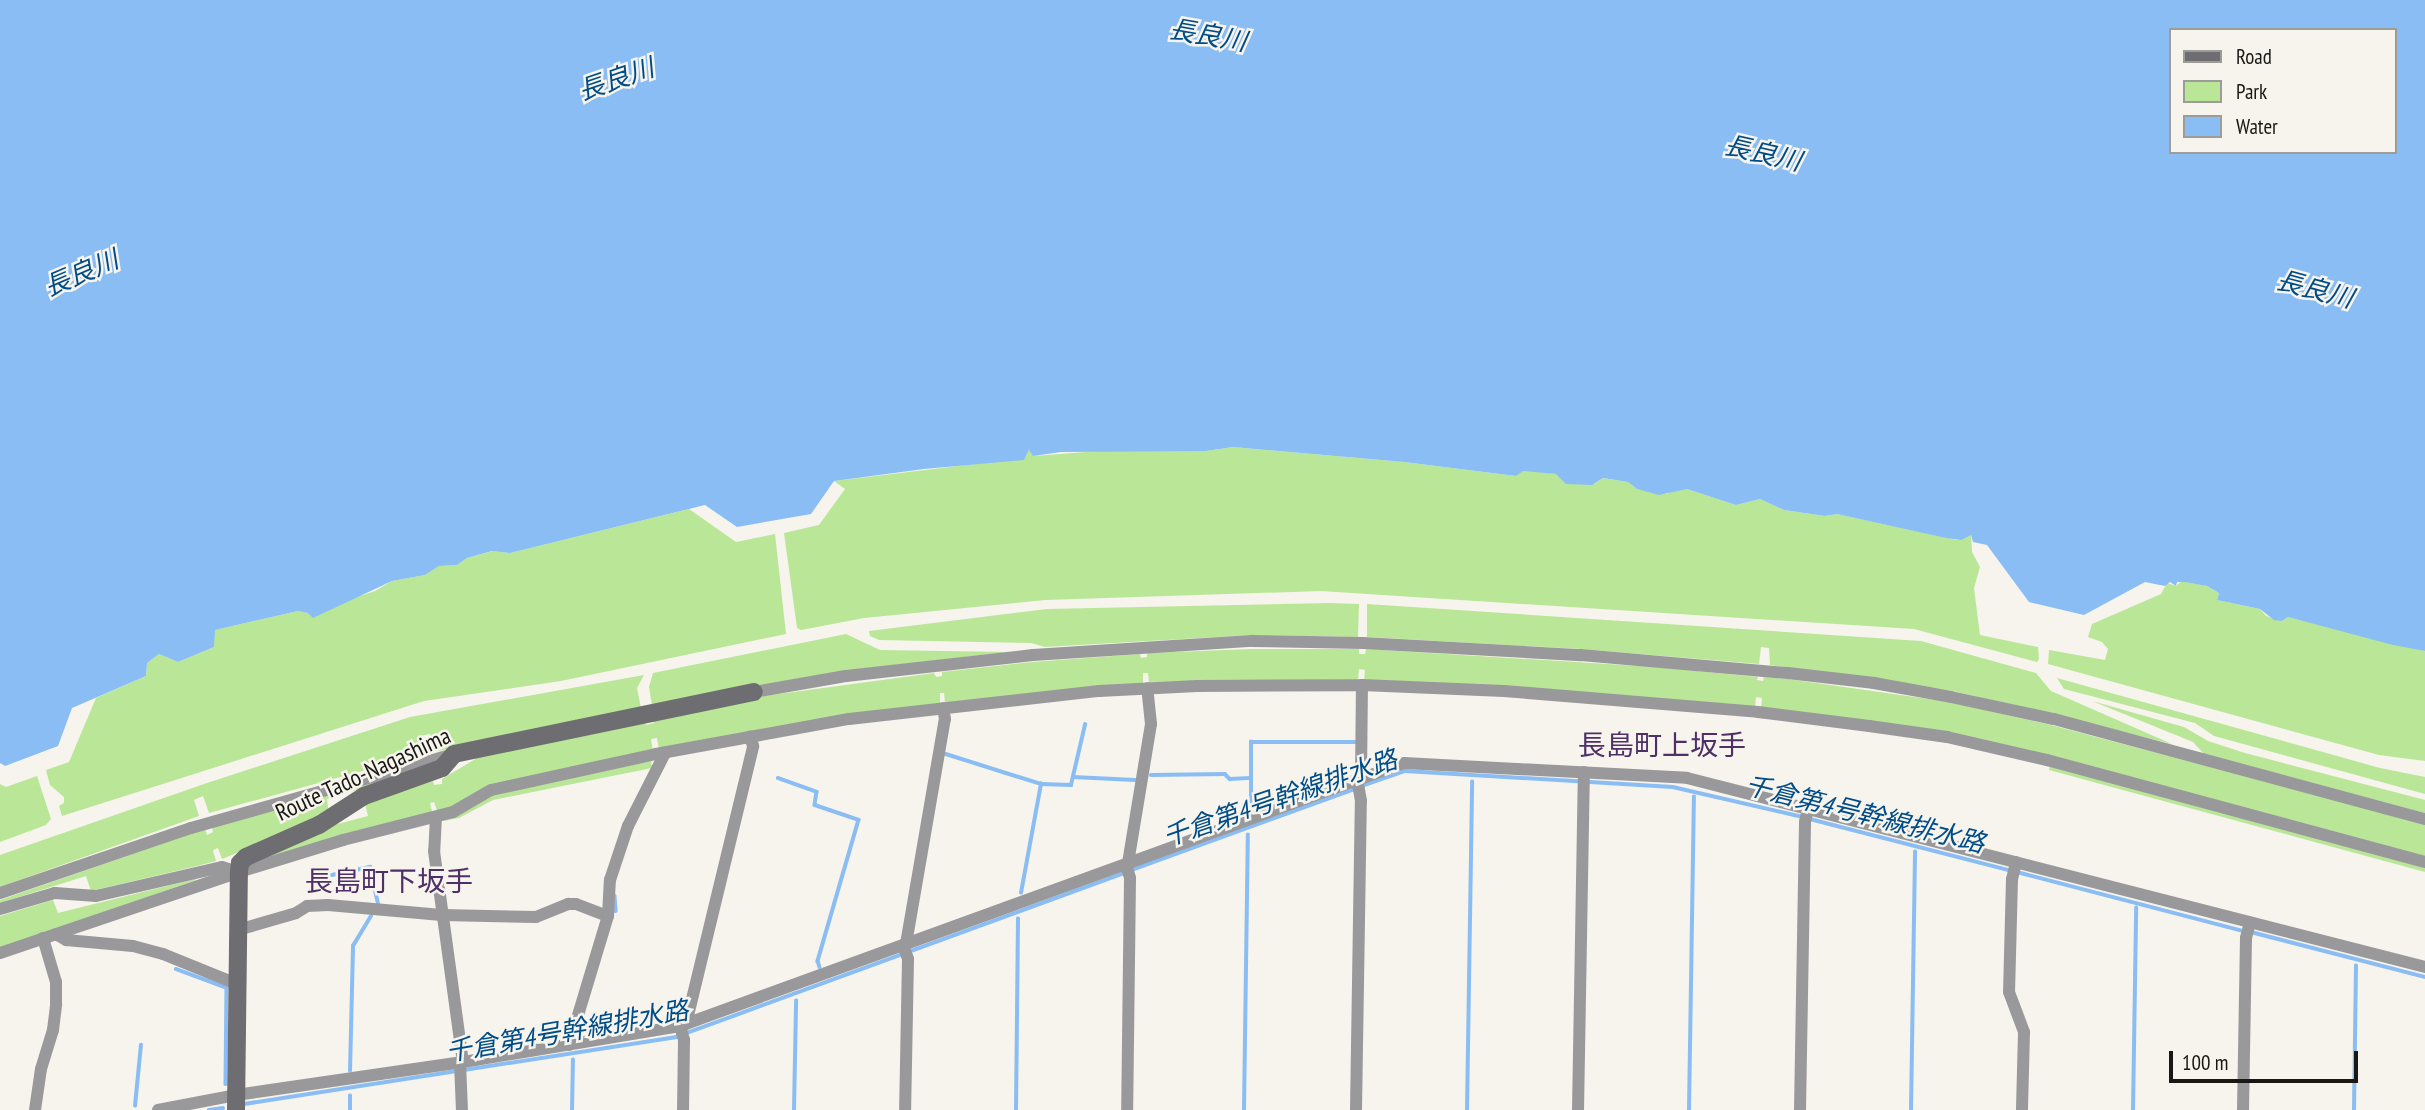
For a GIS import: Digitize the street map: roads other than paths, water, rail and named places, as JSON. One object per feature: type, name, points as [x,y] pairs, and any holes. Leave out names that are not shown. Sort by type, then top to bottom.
[{"type":"main road","name":"Route Tado-Nagashima","points":[[239,872],[240,863],[246,858],[319,825],[364,796],[442,768],[454,754],[754,692]]},
{"type":"main road","points":[[236,1102],[239,872]]},
{"type":"street","points":[[754,692],[846,676],[1032,655],[1252,641],[1363,643],[1630,659],[1837,678],[1951,697],[2054,719],[2425,819]]},
{"type":"street","points":[[1356,1110],[1362,685]]},
{"type":"street","points":[[0,953],[239,872],[343,840],[453,813],[491,790],[664,752],[849,719],[1147,688],[1362,685],[1515,692],[1758,712],[1947,737],[2047,760],[2425,862]]},
{"type":"street","points":[[1127,1110],[1128,868],[1152,724],[1147,688]]},
{"type":"street","points":[[905,1110],[905,949],[945,719],[943,708]]},
{"type":"street","points":[[683,1110],[683,1030],[752,746],[750,736]]},
{"type":"street","points":[[569,1045],[608,916],[610,880],[628,826],[664,752]]},
{"type":"street","points":[[0,894],[191,828],[454,754]]},
{"type":"street","points":[[158,1110],[236,1102],[462,1067],[569,1045],[683,1030],[1412,763],[1584,779],[1687,778],[1807,815],[2248,928],[2425,967]]},
{"type":"street","points":[[1578,1110],[1584,779]]},
{"type":"street","points":[[1800,1110],[1807,815]]},
{"type":"street","points":[[436,817],[435,851],[462,1067],[462,1110]]},
{"type":"street","points":[[0,909],[55,893],[96,896],[222,867],[239,872]]},
{"type":"street","points":[[2014,868],[2009,992],[2024,1032],[2022,1110]]},
{"type":"street","points":[[238,929],[296,913],[307,906],[328,905],[442,915],[536,917],[568,904],[608,916]]},
{"type":"street","points":[[2244,1110],[2248,928]]},
{"type":"street","points":[[56,934],[66,940],[122,945],[163,954],[237,984]]},
{"type":"street","points":[[35,1110],[41,1069],[54,1030],[56,1004],[56,982],[43,938]]},
{"type":"water","name":"長良川","points":[[0,0],[2425,0],[2425,651],[2288,617],[2282,621],[2274,620],[2260,609],[2217,600],[2219,593],[2207,586],[2185,582],[2177,582],[2176,586],[2170,582],[2165,586],[2145,582],[2084,615],[2029,602],[1987,545],[1973,542],[1971,535],[1961,540],[1946,538],[1837,514],[1825,516],[1784,510],[1760,499],[1736,505],[1687,489],[1659,495],[1637,489],[1628,482],[1603,478],[1592,485],[1566,484],[1556,474],[1523,471],[1516,476],[1404,462],[1233,447],[1206,451],[1061,452],[1033,456],[1029,450],[1024,460],[834,481],[811,514],[737,527],[705,505],[510,553],[492,551],[467,558],[457,565],[439,566],[425,575],[392,581],[313,618],[308,613],[298,611],[215,630],[214,647],[178,662],[159,654],[147,663],[146,676],[72,708],[58,746],[5,766],[0,763]]},
{"type":"waterway","points":[[1021,893],[1041,784],[1071,785],[1085,725]]},
{"type":"waterway","points":[[1251,807],[1251,742],[1355,742]]},
{"type":"waterway","points":[[946,754],[1041,784]]},
{"type":"waterway","name":"千倉第4号幹線排水路","points":[[1362,786],[1405,771],[1673,787],[1803,817]]},
{"type":"waterway","points":[[1151,775],[1225,774],[1230,779],[1251,778]]},
{"type":"waterway","points":[[1073,777],[1135,780]]},
{"type":"waterway","points":[[778,778],[817,792],[815,805],[859,820],[818,961],[820,967]]},
{"type":"waterway","points":[[1467,1110],[1472,782]]},
{"type":"waterway","name":"千倉第4号幹線排水路","points":[[1132,870],[1355,789]]},
{"type":"waterway","points":[[1689,1110],[1694,797]]},
{"type":"waterway","name":"千倉第4号幹線排水路","points":[[1810,819],[2009,870]]},
{"type":"waterway","points":[[1244,1110],[1248,835]]},
{"type":"waterway","points":[[1911,1110],[1915,852]]},
{"type":"waterway","points":[[332,875],[370,867],[379,906]]},
{"type":"waterway","name":"千倉第4号幹線排水路","points":[[2017,872],[2243,931]]},
{"type":"waterway","name":"千倉第4号幹線排水路","points":[[464,1070],[676,1037],[1125,873]]},
{"type":"waterway","points":[[615,896],[616,911]]},
{"type":"waterway","points":[[2133,1110],[2136,908]]},
{"type":"waterway","points":[[350,1071],[353,946],[371,916]]},
{"type":"waterway","points":[[1016,1110],[1018,919]]},
{"type":"waterway","name":"千倉第4号幹線排水路","points":[[2251,932],[2425,977]]},
{"type":"waterway","points":[[2354,1110],[2356,966]]},
{"type":"waterway","points":[[176,969],[227,988],[226,1084]]},
{"type":"waterway","points":[[794,1110],[796,1001]]},
{"type":"waterway","points":[[135,1106],[141,1045]]},
{"type":"waterway","points":[[572,1110],[573,1060]]},
{"type":"waterway","name":"千倉第4号幹線排水路","points":[[244,1104],[456,1071]]},
{"type":"waterway","points":[[350,1096],[350,1110]]},
{"type":"waterway","name":"千倉第4号幹線排水路","points":[[209,1110],[223,1108]]},
{"type":"district","name":"長島町上坂手","points":[[1662,745]]},
{"type":"district","name":"長島町下坂手","points":[[389,881]]}]
